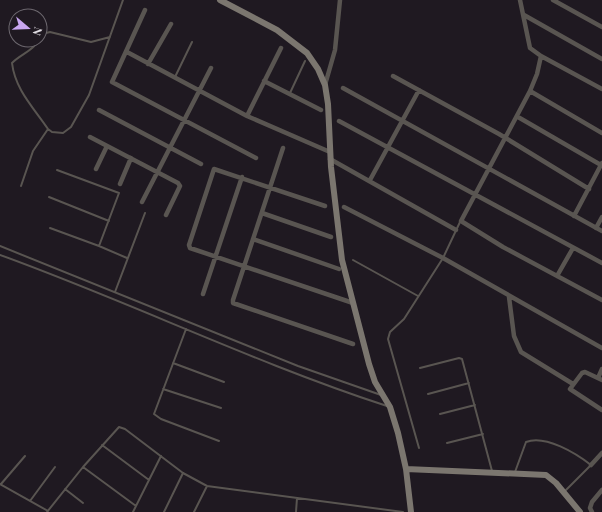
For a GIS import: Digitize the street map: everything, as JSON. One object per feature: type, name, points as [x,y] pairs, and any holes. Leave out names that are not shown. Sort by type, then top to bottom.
[{"type":"street","points":[[220,0],[277,30],[308,53],[318,69],[325,85],[328,104],[330,156],[342,260],[369,364],[375,382],[390,407],[406,469],[411,512]]},
{"type":"street","points":[[325,85],[335,50],[340,0]]},
{"type":"street","points":[[520,0],[530,48],[541,56],[602,89]]},
{"type":"street","points":[[552,0],[602,27]]},
{"type":"street","points":[[146,10],[127,52],[112,80],[114,84],[256,158]]},
{"type":"street","points":[[524,15],[602,58]]},
{"type":"street","points":[[148,64],[170,24]]},
{"type":"street","points":[[247,116],[281,48]]},
{"type":"street","points":[[127,52],[247,116],[330,156],[456,230]]},
{"type":"street","points":[[541,56],[537,74],[518,117],[461,221],[602,300]]},
{"type":"street","points":[[142,202],[211,68]]},
{"type":"street","points":[[393,76],[499,134],[589,189]]},
{"type":"street","points":[[264,82],[321,110]]},
{"type":"street","points":[[343,88],[602,231]]},
{"type":"street","points":[[370,180],[419,90]]},
{"type":"street","points":[[530,91],[602,133]]},
{"type":"street","points":[[99,110],[201,164]]},
{"type":"street","points":[[518,117],[601,164],[574,216]]},
{"type":"street","points":[[339,121],[602,263]]},
{"type":"street","points":[[90,137],[178,182],[180,186],[166,215]]},
{"type":"street","points":[[96,169],[107,146]]},
{"type":"street","points":[[283,148],[233,303],[353,344]]},
{"type":"street","points":[[120,184],[131,158]]},
{"type":"street","points":[[325,206],[242,177],[214,169],[189,245],[190,248],[215,257],[353,303]]},
{"type":"street","points":[[203,294],[242,177]]},
{"type":"street","points":[[344,207],[392,230],[602,348]]},
{"type":"street","points":[[262,213],[331,237]]},
{"type":"street","points":[[596,228],[602,217]]},
{"type":"street","points":[[253,239],[339,269]]},
{"type":"street","points":[[557,276],[573,248]]},
{"type":"street","points":[[509,296],[514,336],[521,352],[573,384]]},
{"type":"street","points":[[602,369],[600,379],[582,372],[570,389],[602,410]]},
{"type":"street","points":[[591,465],[602,454]]},
{"type":"street","points":[[406,469],[546,475],[564,492],[580,512]]},
{"type":"street","points":[[592,512],[590,504],[602,490]]},
{"type":"lane","points":[[32,48],[29,51],[18,56],[12,62],[17,85],[48,129],[52,132],[63,133],[71,127],[89,95],[123,0]]},
{"type":"lane","points":[[48,32],[91,42],[110,37]]},
{"type":"lane","points":[[174,78],[192,42]]},
{"type":"lane","points":[[289,94],[305,61]]},
{"type":"lane","points":[[21,186],[33,151],[48,129]]},
{"type":"lane","points":[[57,170],[119,193],[99,246]]},
{"type":"lane","points":[[48,197],[108,221]]},
{"type":"lane","points":[[115,292],[145,214]]},
{"type":"lane","points":[[419,448],[388,338],[390,332],[404,319],[443,258],[461,221]]},
{"type":"lane","points":[[50,228],[127,258]]},
{"type":"lane","points":[[0,246],[298,366],[384,396]]},
{"type":"lane","points":[[0,255],[331,388],[390,407]]},
{"type":"lane","points":[[353,260],[418,296]]},
{"type":"lane","points":[[186,329],[155,411],[156,417],[218,441]]},
{"type":"lane","points":[[420,368],[460,358],[462,360],[493,472]]},
{"type":"lane","points":[[173,363],[224,382]]},
{"type":"lane","points":[[428,394],[469,383]]},
{"type":"lane","points":[[163,389],[221,408]]},
{"type":"lane","points":[[440,414],[475,405]]},
{"type":"lane","points":[[25,456],[0,484],[47,511],[83,467],[119,427],[125,429],[183,473],[207,486],[403,512]]},
{"type":"lane","points":[[448,443],[482,434]]},
{"type":"lane","points":[[514,473],[522,450],[528,440],[542,440],[561,447],[580,457],[591,465],[564,492]]},
{"type":"lane","points":[[102,445],[149,480]]},
{"type":"lane","points":[[133,512],[161,456]]},
{"type":"lane","points":[[30,501],[55,467]]},
{"type":"lane","points":[[83,467],[136,506]]},
{"type":"lane","points":[[164,512],[183,473]]},
{"type":"lane","points":[[194,512],[207,486]]},
{"type":"lane","points":[[65,489],[83,502]]},
{"type":"lane","points":[[296,512],[297,498]]}]
